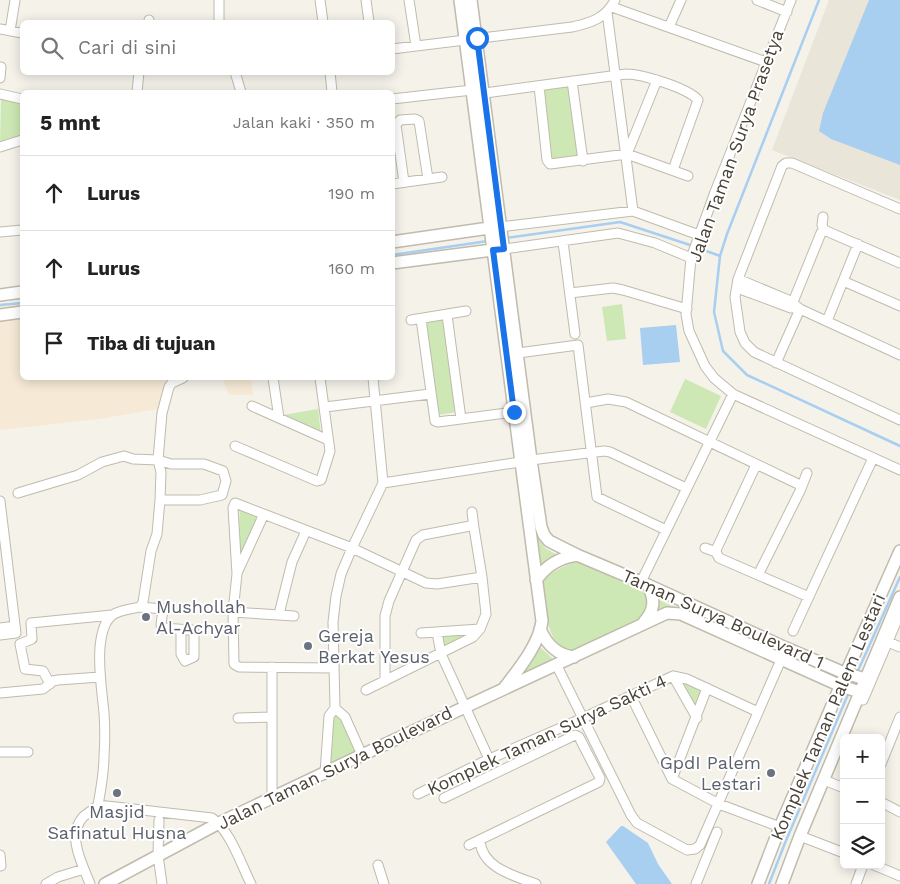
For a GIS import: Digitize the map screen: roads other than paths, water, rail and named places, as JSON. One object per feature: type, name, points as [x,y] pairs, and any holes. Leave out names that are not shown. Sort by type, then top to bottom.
[{"type":"street","points":[[10,31],[15,0]]},
{"type":"street","points":[[219,0],[219,20]]},
{"type":"street","points":[[320,0],[323,20]]},
{"type":"street","points":[[366,0],[369,20]]},
{"type":"street","points":[[409,0],[416,46]]},
{"type":"street","name":"Jalan Taman Surya Boulevard","points":[[460,0],[484,93],[514,412],[542,530],[546,538],[553,544],[576,555]]},
{"type":"street","name":"Jalan Taman Surya Boulevard","points":[[472,0],[472,90],[518,353],[536,580],[542,621],[540,630],[523,662],[504,688]]},
{"type":"street","points":[[669,27],[681,0]]},
{"type":"street","points":[[757,0],[786,12]]},
{"type":"street","name":"Jalan Taman Surya Prasetya","points":[[791,0],[692,256],[687,309],[688,331],[705,366],[714,378],[733,394],[900,470]]},
{"type":"street","points":[[395,49],[572,27],[593,22],[612,6]]},
{"type":"street","points":[[612,6],[766,62]]},
{"type":"street","points":[[612,6],[616,75],[633,211]]},
{"type":"street","points":[[0,29],[20,33]]},
{"type":"street","points":[[0,78],[1,67]]},
{"type":"street","points":[[484,93],[616,75],[637,74],[657,80],[693,95],[701,101],[674,170]]},
{"type":"street","points":[[137,90],[139,75]]},
{"type":"street","points":[[236,75],[240,90]]},
{"type":"street","points":[[330,75],[332,90]]},
{"type":"street","points":[[627,154],[657,80]]},
{"type":"street","points":[[572,81],[583,161]]},
{"type":"street","points":[[539,86],[547,163],[583,161],[627,154],[688,176]]},
{"type":"street","points":[[395,99],[472,90]]},
{"type":"street","points":[[0,94],[20,99]]},
{"type":"street","points":[[404,182],[396,125],[400,120],[415,119],[419,121],[428,179]]},
{"type":"street","points":[[0,147],[20,141]]},
{"type":"street","points":[[900,209],[792,163],[786,163],[782,166],[738,284],[735,297],[740,332],[745,343],[754,352],[900,420]]},
{"type":"street","points":[[395,184],[442,177]]},
{"type":"street","points":[[395,262],[497,238],[633,211],[698,238]]},
{"type":"street","points":[[823,217],[822,225],[824,230],[900,263]]},
{"type":"street","points":[[0,232],[20,230]]},
{"type":"street","points":[[776,362],[821,233],[824,230]]},
{"type":"street","points":[[395,242],[497,238],[563,242],[618,233],[692,256]]},
{"type":"street","points":[[563,242],[575,334]]},
{"type":"street","points":[[828,321],[858,244]]},
{"type":"street","points":[[843,281],[900,306]]},
{"type":"street","points":[[738,284],[796,306],[900,355]]},
{"type":"street","points":[[570,293],[613,288],[687,309]]},
{"type":"street","points":[[0,295],[20,292]]},
{"type":"street","points":[[411,320],[466,311]]},
{"type":"street","points":[[0,315],[20,312]]},
{"type":"street","points":[[447,315],[461,419]]},
{"type":"street","points":[[421,319],[435,422],[514,412]]},
{"type":"street","points":[[518,353],[578,345],[597,497],[666,530]]},
{"type":"street","points":[[140,607],[144,602],[151,552],[157,534],[161,472],[158,460],[162,413],[169,387],[172,383],[179,380]]},
{"type":"street","points":[[273,380],[278,418]]},
{"type":"street","points":[[235,446],[319,481],[321,480],[330,451],[320,380]]},
{"type":"street","points":[[325,773],[329,716],[335,708],[333,622],[336,596],[341,574],[383,483],[372,380]]},
{"type":"street","points":[[324,407],[430,394]]},
{"type":"street","points":[[643,624],[653,606],[653,597],[644,583],[666,530],[686,488],[712,444],[733,394]]},
{"type":"street","points":[[586,403],[608,399],[617,400],[801,487]]},
{"type":"street","points":[[252,406],[328,440]]},
{"type":"street","points":[[383,483],[526,461],[610,452],[686,488]]},
{"type":"street","points":[[18,492],[78,475],[102,462],[124,456],[133,459],[158,460],[171,464],[204,464],[223,471],[226,481],[222,495],[200,500],[160,500]]},
{"type":"street","points":[[793,631],[873,458]]},
{"type":"street","points":[[716,552],[756,465]]},
{"type":"street","points":[[758,575],[807,473]]},
{"type":"street","points":[[0,501],[16,633],[0,635]]},
{"type":"street","points":[[334,668],[238,668],[234,664],[233,612],[237,574],[233,505],[236,503],[352,548],[432,584],[482,577]]},
{"type":"street","points":[[366,690],[473,637],[480,629],[486,614],[472,512]]},
{"type":"street","points":[[237,574],[264,514]]},
{"type":"street","points":[[385,681],[385,616],[389,601],[418,537],[470,526],[474,528]]},
{"type":"street","points":[[278,614],[292,562],[306,531]]},
{"type":"street","points":[[705,548],[716,552],[719,558],[809,597]]},
{"type":"street","name":"Komplek Taman Palem Lestari","points":[[782,884],[800,836],[826,781],[851,689],[859,677],[900,551]]},
{"type":"street","points":[[536,580],[555,561],[576,555]]},
{"type":"street","name":"Taman Surya Boulevard 1","points":[[576,555],[644,583],[786,648],[859,677]]},
{"type":"street","name":"Komplek Taman Palem Lestari","points":[[758,884],[780,827],[900,597]]},
{"type":"street","points":[[50,684],[43,671],[25,669],[20,644],[32,639],[32,623],[112,615],[140,607],[163,609],[161,627],[181,630]]},
{"type":"street","points":[[233,612],[294,616]]},
{"type":"street","name":"Taman Surya Boulevard 1","points":[[574,657],[664,614],[677,613],[851,689]]},
{"type":"street","points":[[848,734],[859,677],[888,642],[900,613]]},
{"type":"street","points":[[91,883],[84,869],[75,840],[76,831],[83,818],[98,805],[104,757],[104,716],[100,677],[101,642],[107,622],[112,615]]},
{"type":"street","points":[[0,628],[15,626]]},
{"type":"street","points":[[421,633],[480,629]]},
{"type":"street","points":[[540,630],[554,649],[561,654],[574,657]]},
{"type":"street","points":[[437,632],[441,654],[489,759]]},
{"type":"street","points":[[888,642],[900,647]]},
{"type":"street","points":[[556,664],[631,815],[637,823],[687,850],[695,849],[700,845],[786,648]]},
{"type":"street","name":"Jalan Taman Surya Boulevard","points":[[105,884],[272,798],[465,706],[574,657]]},
{"type":"street","points":[[272,667],[272,798]]},
{"type":"street","points":[[673,676],[697,718]]},
{"type":"street","name":"Komplek Taman Surya Sakti 4","points":[[418,794],[489,759],[673,676],[681,676],[758,712]]},
{"type":"street","points":[[0,693],[43,689],[58,680],[100,677]]},
{"type":"street","points":[[672,779],[707,688]]},
{"type":"street","points":[[631,696],[672,779],[719,804],[780,827]]},
{"type":"street","points":[[335,708],[345,718],[362,755]]},
{"type":"street","points":[[238,718],[272,718]]},
{"type":"street","points":[[885,755],[898,726]]},
{"type":"street","points":[[444,798],[575,735],[579,738],[600,781],[469,845]]},
{"type":"street","points":[[0,752],[28,752]]},
{"type":"street","points":[[840,754],[826,781],[840,786]]},
{"type":"street","points":[[885,804],[900,812]]},
{"type":"street","points":[[98,805],[212,818],[219,824],[250,884]]},
{"type":"street","points":[[160,820],[162,884]]},
{"type":"street","points":[[696,884],[717,832]]},
{"type":"street","points":[[800,836],[840,851]]},
{"type":"street","points":[[480,841],[488,859],[498,869],[536,884]]},
{"type":"street","points":[[0,855],[0,866]]},
{"type":"street","points":[[378,865],[384,884]]},
{"type":"street","points":[[46,884],[58,877],[84,869]]},
{"type":"street","points":[[856,884],[862,869]]},
{"type":"street","points":[[883,869],[900,876]]},
{"type":"water","points":[[869,0],[900,0],[900,165],[831,139],[819,131],[823,113]]},
{"type":"water","points":[[676,325],[680,362],[643,365],[640,328]]},
{"type":"water","points":[[621,826],[648,843],[658,864],[672,884],[636,884],[606,842]]},
{"type":"waterway","points":[[819,0],[727,234],[720,256],[714,312],[723,351],[747,375],[900,446]]},
{"type":"waterway","points":[[506,238],[620,222],[693,246]]},
{"type":"waterway","points":[[395,255],[488,241]]},
{"type":"waterway","points":[[698,248],[720,256]]},
{"type":"waterway","points":[[0,305],[20,303]]},
{"type":"waterway","points":[[857,673],[900,577]]},
{"type":"waterway","points":[[769,884],[849,692]]},
{"type":"place","name":"Mushollah Al-Achyar","points":[[146,617]]},
{"type":"place","name":"Gereja Berkat Yesus","points":[[308,646]]},
{"type":"place","name":"GpdI Palem Lestari","points":[[771,773]]},
{"type":"place","name":"Masjid Safinatul Husna","points":[[117,793]]}]
